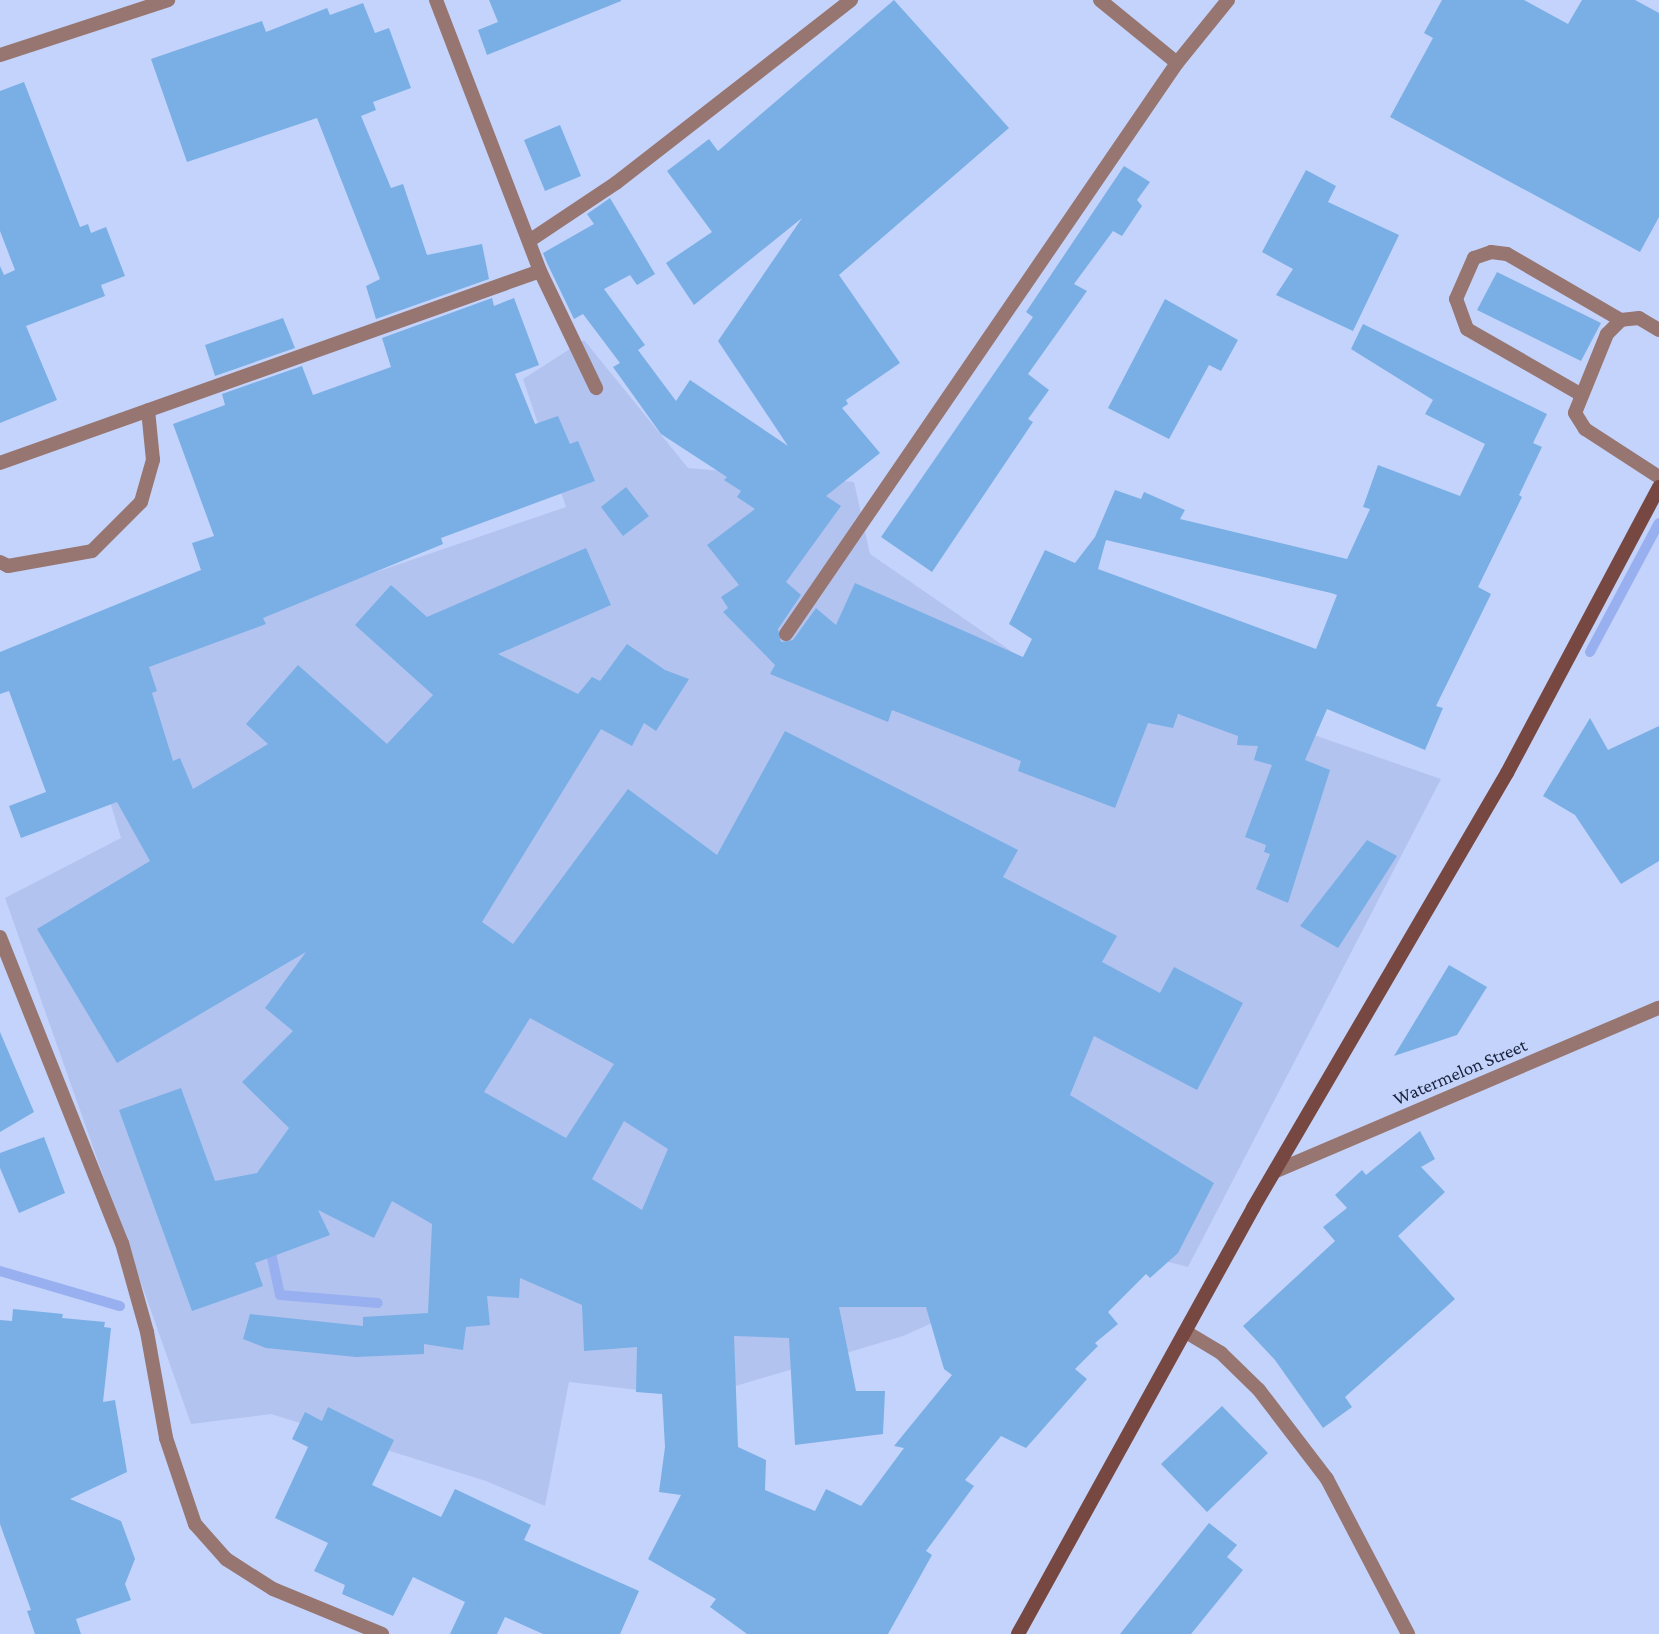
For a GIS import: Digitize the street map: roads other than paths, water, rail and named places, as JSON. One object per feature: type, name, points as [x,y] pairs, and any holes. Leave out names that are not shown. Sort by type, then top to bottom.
[{"type":"main road","points":[[1018,1634],[1276,1171],[1507,773],[1659,487]]},
{"type":"street","points":[[0,54],[168,0]]},
{"type":"street","points":[[436,0],[540,271],[596,388]]},
{"type":"street","points":[[529,241],[617,183],[851,0]]},
{"type":"street","points":[[1100,0],[1177,63]]},
{"type":"street","points":[[786,634],[1177,63],[1228,0]]},
{"type":"street","points":[[1580,394],[1467,329],[1456,299],[1474,258],[1491,252],[1507,254],[1621,320],[1639,318],[1659,330]]},
{"type":"street","points":[[0,463],[540,271]]},
{"type":"street","points":[[1621,320],[1607,334],[1580,394],[1575,413],[1585,429],[1659,477]]},
{"type":"street","points":[[0,562],[8,566],[92,551],[141,502],[153,460],[148,410]]},
{"type":"street","points":[[0,937],[122,1243],[147,1332],[166,1438],[195,1524],[226,1559],[273,1589],[382,1634]]},
{"type":"street","name":"Watermelon Street","points":[[1276,1171],[1659,1008]]},
{"type":"street","points":[[1186,1332],[1221,1353],[1259,1390],[1327,1479],[1408,1634]]},
{"type":"waterway","points":[[1590,652],[1659,523]]},
{"type":"waterway","points":[[269,1244],[280,1295],[378,1303]]},
{"type":"waterway","points":[[0,1271],[120,1306]]}]
